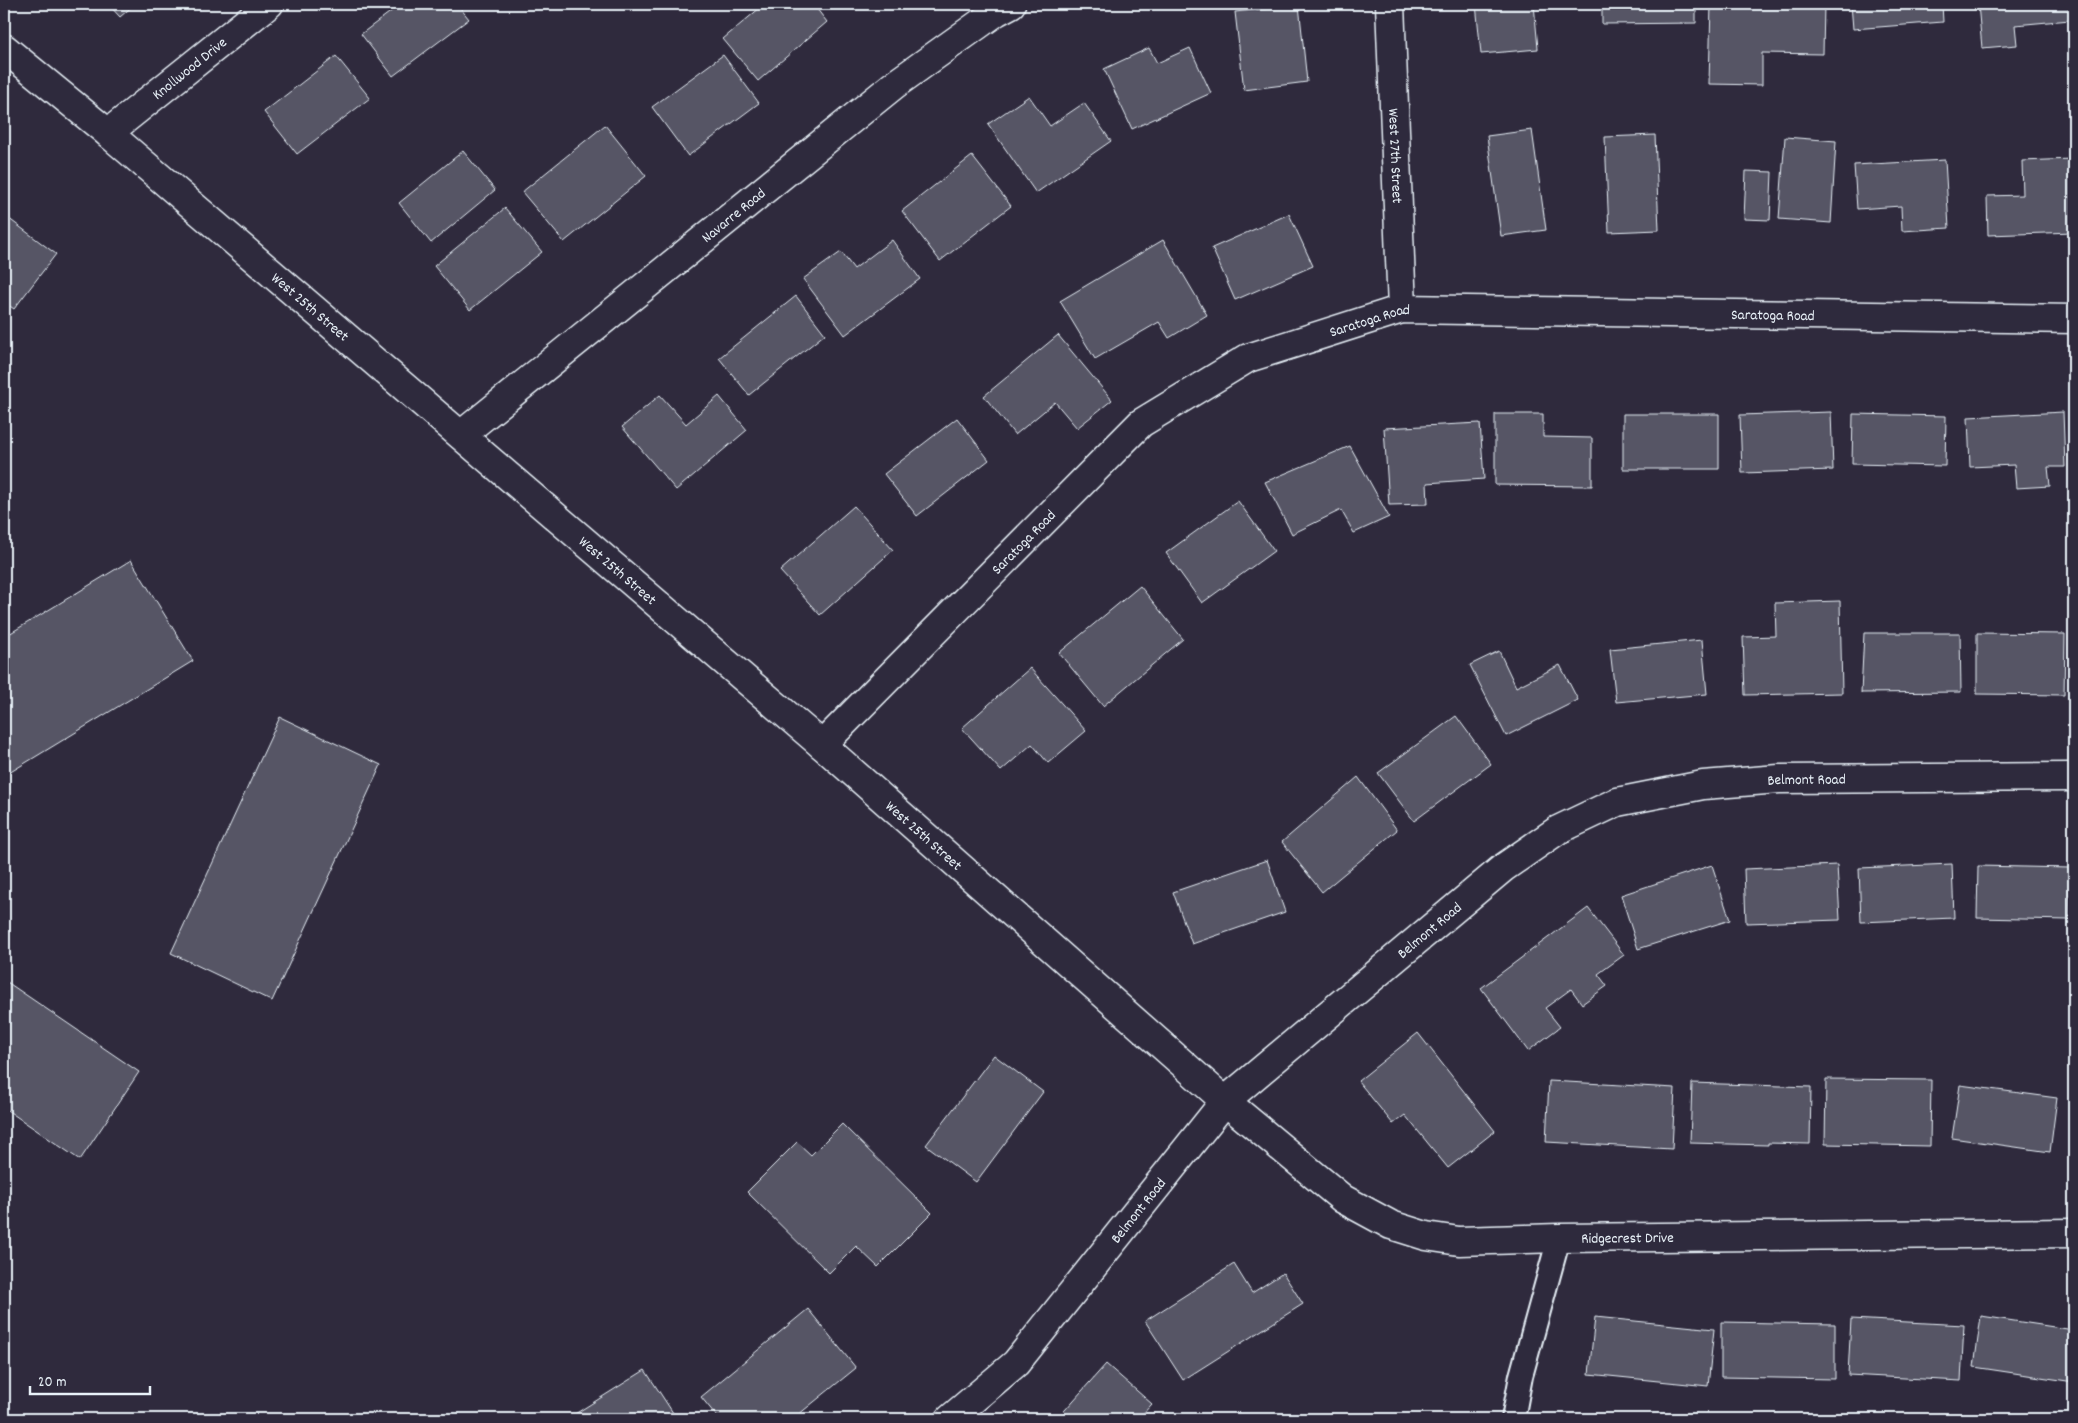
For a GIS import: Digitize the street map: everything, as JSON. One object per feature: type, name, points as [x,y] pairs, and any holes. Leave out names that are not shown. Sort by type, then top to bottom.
[{"type":"street","name":"Knollwood Drive","points":[[108,133],[269,4]]},
{"type":"street","name":"Navarre Road","points":[[461,435],[894,85],[996,12],[1011,4]]},
{"type":"street","name":"West 27th Street","points":[[1390,4],[1402,309]]},
{"type":"street","name":"West 25th Street","points":[[4,48],[108,133],[822,745],[1225,1101]]},
{"type":"street","name":"Saratoga Road","points":[[822,745],[1141,423],[1248,358],[1402,309],[2074,319]]},
{"type":"street","name":"Belmont Road","points":[[950,1419],[1016,1363],[1225,1101],[1503,868],[1558,830],[1617,802],[1704,785],[1780,779],[2074,777]]},
{"type":"street","name":"Ridgecrest Drive","points":[[1225,1101],[1343,1199],[1392,1225],[1426,1236],[1459,1241],[1559,1238],[2074,1233]]},
{"type":"lane","points":[[1513,1419],[1521,1376],[1559,1238]]},
{"type":"building","points":[[108,4],[135,4],[120,17]]},
{"type":"building","points":[[401,4],[457,4],[469,19],[393,76],[361,34]]},
{"type":"building","points":[[759,4],[813,4],[827,22],[758,81],[723,39],[761,7]]},
{"type":"building","points":[[1476,4],[1534,4],[1538,49],[1481,54]]},
{"type":"building","points":[[1602,4],[1696,4],[1696,23],[1602,24]]},
{"type":"building","points":[[1711,4],[1824,4],[1823,54],[1762,53],[1762,85],[1709,84]]},
{"type":"building","points":[[1851,4],[1942,4],[1943,22],[1853,29]]},
{"type":"building","points":[[1978,4],[2069,4],[2070,20],[2015,25],[2017,45],[1982,48]]},
{"type":"building","points":[[1299,5],[1307,82],[1244,90],[1235,12]]},
{"type":"building","points":[[1149,48],[1157,63],[1190,48],[1211,93],[1132,129],[1104,69]]},
{"type":"building","points":[[723,55],[759,103],[688,156],[652,107]]},
{"type":"building","points":[[336,56],[370,98],[297,154],[264,112]]},
{"type":"building","points":[[1029,96],[1050,126],[1084,103],[1111,141],[1036,193],[988,124]]},
{"type":"building","points":[[605,125],[646,176],[564,242],[522,192]]},
{"type":"building","points":[[1532,130],[1546,230],[1501,236],[1487,136]]},
{"type":"building","points":[[1655,135],[1659,230],[1609,232],[1605,137]]},
{"type":"building","points":[[1785,137],[1836,141],[1831,223],[1779,219]]},
{"type":"building","points":[[463,151],[495,190],[431,243],[399,203]]},
{"type":"building","points":[[972,156],[1011,206],[940,261],[902,211]]},
{"type":"building","points":[[2072,159],[2074,232],[1988,235],[1987,196],[2023,195],[2022,161]]},
{"type":"building","points":[[1945,160],[1949,228],[1902,231],[1901,206],[1857,209],[1854,165]]},
{"type":"building","points":[[1746,171],[1772,172],[1770,220],[1744,219]]},
{"type":"building","points":[[505,208],[542,252],[470,310],[434,266]]},
{"type":"building","points":[[1289,214],[1313,266],[1235,300],[1212,248]]},
{"type":"building","points":[[4,215],[56,254],[14,309],[4,302]]},
{"type":"building","points":[[892,240],[920,279],[845,335],[803,279],[841,252],[854,269]]},
{"type":"building","points":[[1163,240],[1207,315],[1169,338],[1159,322],[1095,359],[1060,301]]},
{"type":"building","points":[[796,296],[825,334],[749,395],[719,358]]},
{"type":"building","points":[[1058,335],[1112,400],[1077,428],[1055,402],[1015,435],[984,396]]},
{"type":"building","points":[[660,395],[686,424],[719,396],[747,430],[676,490],[622,427]]},
{"type":"building","points":[[1831,412],[1833,470],[1742,473],[1740,415]]},
{"type":"building","points":[[2063,412],[2065,467],[2048,467],[2050,486],[2016,488],[2014,465],[1970,467],[1968,417]]},
{"type":"building","points":[[1495,414],[1543,414],[1543,437],[1592,438],[1592,486],[1495,485]]},
{"type":"building","points":[[1623,414],[1719,414],[1719,469],[1623,469]]},
{"type":"building","points":[[1853,414],[1946,416],[1945,466],[1852,464]]},
{"type":"building","points":[[957,418],[989,460],[917,516],[884,474]]},
{"type":"building","points":[[1480,423],[1484,479],[1427,483],[1428,504],[1389,505],[1384,428]]},
{"type":"building","points":[[1350,446],[1389,517],[1354,533],[1341,510],[1292,534],[1265,482]]},
{"type":"building","points":[[1238,501],[1274,551],[1202,603],[1166,553]]},
{"type":"building","points":[[854,506],[893,550],[820,615],[780,571]]},
{"type":"building","points":[[131,560],[193,661],[4,776],[4,637]]},
{"type":"building","points":[[1140,586],[1183,639],[1103,706],[1059,653]]},
{"type":"building","points":[[1840,601],[1842,693],[1745,695],[1743,637],[1776,636],[1775,603]]},
{"type":"building","points":[[1864,633],[1960,633],[1961,692],[1861,693]]},
{"type":"building","points":[[1977,633],[2065,634],[2064,695],[1977,694]]},
{"type":"building","points":[[1702,640],[1707,694],[1616,702],[1610,649]]},
{"type":"building","points":[[1499,651],[1516,687],[1560,665],[1578,700],[1506,736],[1470,665]]},
{"type":"building","points":[[1030,668],[1086,731],[1048,763],[1032,744],[1001,771],[962,728]]},
{"type":"building","points":[[1456,716],[1491,764],[1414,821],[1378,773]]},
{"type":"building","points":[[280,717],[381,765],[272,1001],[171,953]]},
{"type":"building","points":[[1358,777],[1397,830],[1322,892],[1282,842]]},
{"type":"building","points":[[1267,860],[1285,912],[1192,944],[1173,892]]},
{"type":"building","points":[[1952,864],[1954,918],[1861,922],[1859,868]]},
{"type":"building","points":[[1712,865],[1730,920],[1638,949],[1621,895]]},
{"type":"building","points":[[1837,865],[1840,920],[1746,923],[1744,869]]},
{"type":"building","points":[[1978,866],[2070,868],[2069,920],[1977,918]]},
{"type":"building","points":[[1588,908],[1624,955],[1598,974],[1607,986],[1582,1004],[1571,989],[1545,1008],[1560,1027],[1528,1051],[1481,988]]},
{"type":"building","points":[[4,980],[139,1072],[80,1160],[4,1108]]},
{"type":"building","points":[[1418,1033],[1495,1131],[1448,1168],[1405,1115],[1393,1124],[1358,1081]]},
{"type":"building","points":[[994,1055],[1043,1092],[976,1182],[926,1145]]},
{"type":"building","points":[[1826,1079],[1931,1080],[1930,1146],[1825,1144]]},
{"type":"building","points":[[1549,1081],[1675,1088],[1672,1149],[1546,1142]]},
{"type":"building","points":[[1692,1083],[1811,1087],[1810,1144],[1690,1143]]},
{"type":"building","points":[[1960,1085],[2057,1098],[2050,1152],[1952,1138]]},
{"type":"building","points":[[842,1124],[932,1213],[878,1267],[856,1246],[829,1273],[747,1192],[797,1142],[811,1155]]},
{"type":"building","points":[[1234,1264],[1252,1293],[1283,1273],[1303,1304],[1183,1380],[1145,1321]]},
{"type":"building","points":[[808,1309],[856,1368],[793,1419],[719,1419],[701,1397]]},
{"type":"building","points":[[1981,1316],[2074,1330],[2074,1382],[1974,1367]]},
{"type":"building","points":[[1595,1317],[1714,1329],[1708,1386],[1589,1374]]},
{"type":"building","points":[[1851,1319],[1964,1325],[1961,1381],[1848,1375]]},
{"type":"building","points":[[1721,1322],[1835,1324],[1835,1379],[1721,1377]]},
{"type":"building","points":[[1106,1364],[1152,1404],[1138,1419],[1057,1419]]},
{"type":"building","points":[[645,1370],[677,1419],[567,1419]]}]
